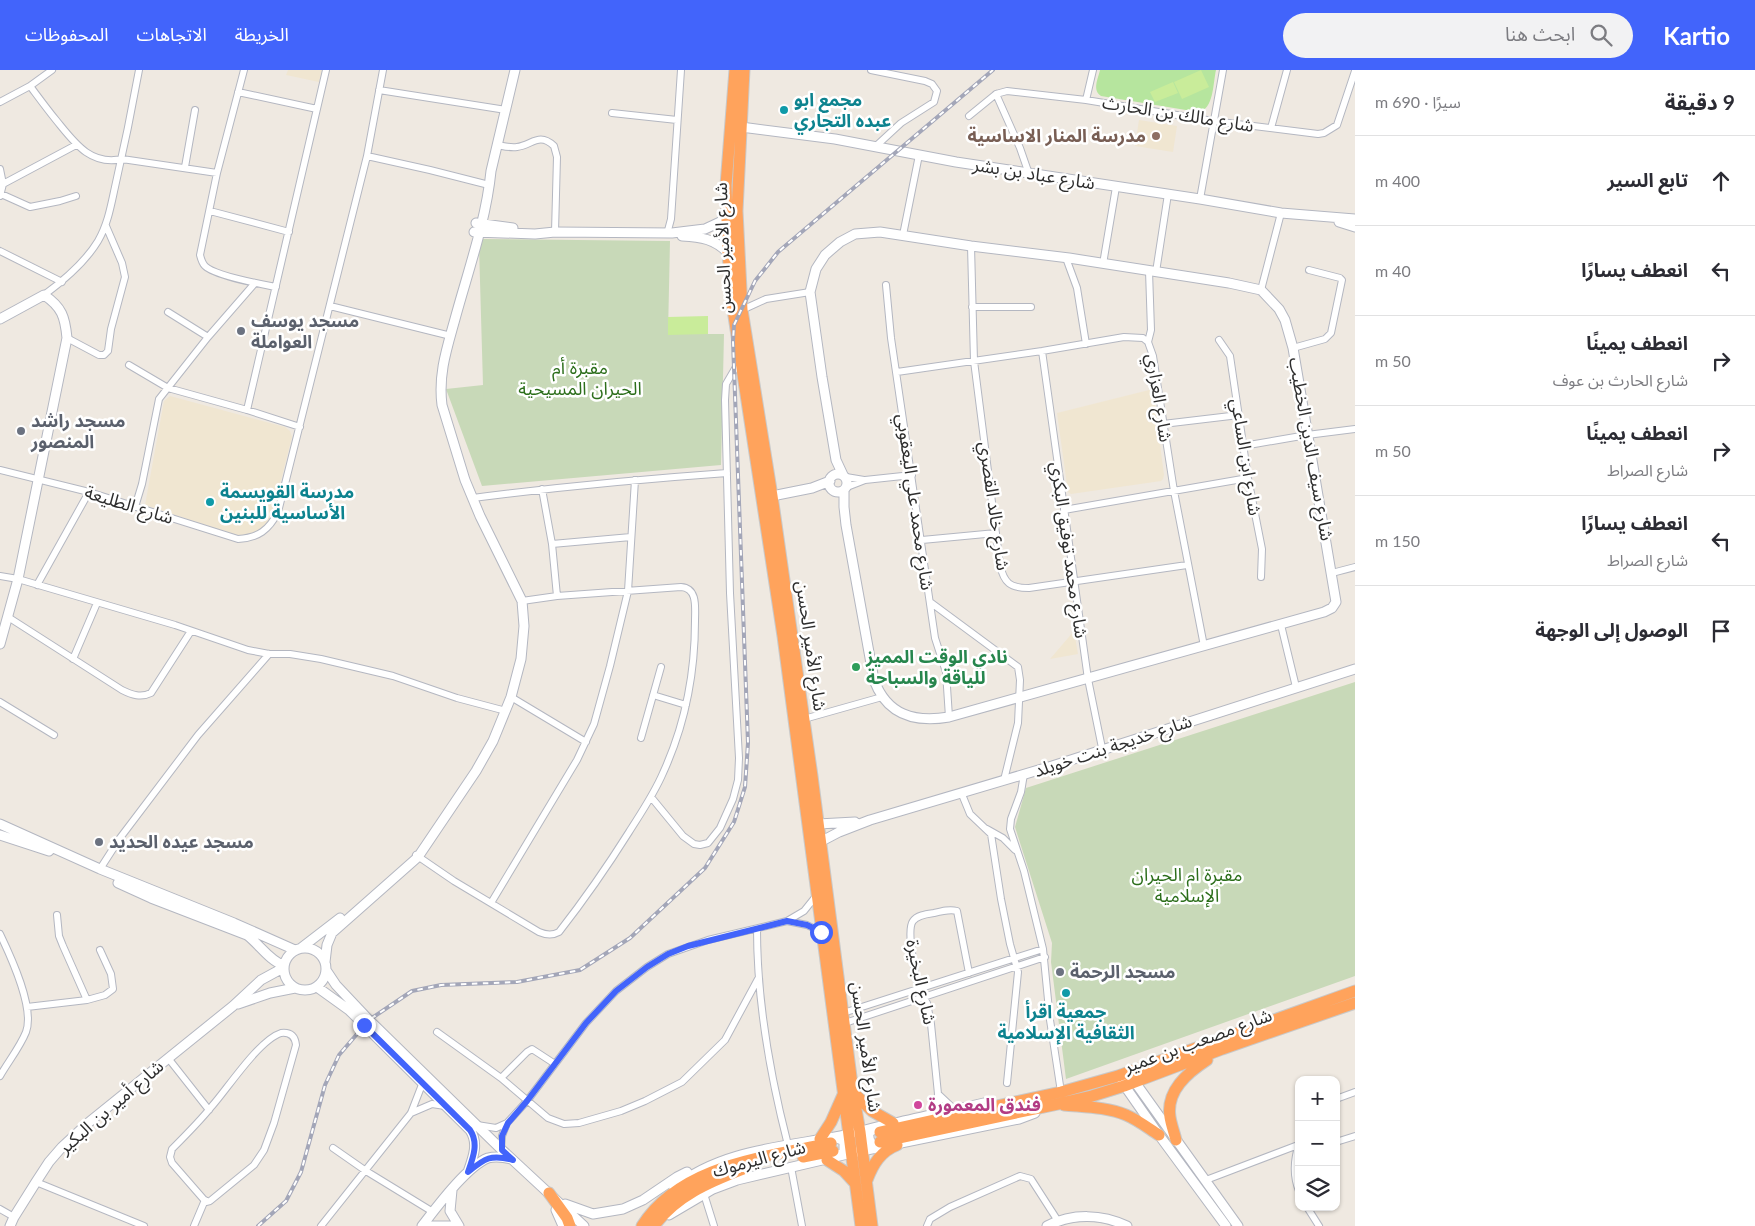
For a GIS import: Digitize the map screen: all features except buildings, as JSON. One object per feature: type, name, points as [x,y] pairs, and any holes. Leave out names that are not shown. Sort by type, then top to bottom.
[{"type":"highway","name":"شارع الأمير الحسن","points":[[736,70],[726,185],[728,253],[772,496],[844,1018],[848,1093]]},
{"type":"highway","name":"شارع الأمير الحسن","points":[[744,70],[737,211],[740,360],[754,437],[783,636],[821,932],[861,1182],[872,1226]]},
{"type":"highway","name":"شارع مصعب بن عمير","points":[[1126,1079],[1355,991]]},
{"type":"highway","name":"شارع مصعب بن عمير","points":[[878,1138],[1056,1099],[1222,1049],[1355,1003]]},
{"type":"highway","points":[[1176,1140],[1169,1106],[1176,1087],[1191,1071],[1222,1049]]},
{"type":"highway","points":[[820,1139],[848,1093],[872,1111],[893,1123]]},
{"type":"highway","points":[[1056,1099],[1124,1114],[1159,1135]]},
{"type":"highway","points":[[833,1149],[844,1172],[861,1182],[887,1149],[897,1145]]},
{"type":"highway","name":"شارع اليرموك","points":[[642,1226],[657,1206],[686,1181],[724,1167],[833,1149]]},
{"type":"highway","name":"شارع اليرموك","points":[[654,1225],[682,1197],[721,1177],[749,1167],[833,1149]]},
{"type":"highway","name":"شارع الأمير الحسن","points":[[861,1182],[861,1226]]},
{"type":"highway","points":[[549,1194],[567,1218],[570,1226]]},
{"type":"street","points":[[0,102],[30,86],[52,70]]},
{"type":"street","points":[[0,319],[44,295],[62,282],[98,242],[106,226],[140,70]]},
{"type":"street","points":[[244,70],[217,173],[200,255],[203,263],[211,270],[254,283],[276,287]]},
{"type":"street","points":[[247,410],[326,70]]},
{"type":"street","points":[[129,366],[168,388],[300,427],[367,156],[383,70]]},
{"type":"street","points":[[417,856],[290,954],[283,967],[285,978],[296,988],[310,990],[322,982],[326,966],[327,945],[332,933],[417,856],[476,771],[493,741],[512,698],[521,659],[524,626],[522,601],[465,480],[442,405],[441,381],[444,348],[515,70]]},
{"type":"street","points":[[670,233],[681,70]]},
{"type":"street","points":[[871,70],[925,81],[932,84],[937,91],[934,102],[901,123],[875,147]]},
{"type":"street","points":[[1086,100],[1093,70]]},
{"type":"street","points":[[1200,199],[1223,70]]},
{"type":"street","points":[[1272,128],[1287,70]]},
{"type":"street","name":"شارع مالك بن الحارث","points":[[996,94],[1007,91],[1086,100],[1213,121],[1318,134],[1331,130],[1337,125],[1355,72]]},
{"type":"street","points":[[30,86],[76,145],[98,158],[107,160],[122,159],[217,173]]},
{"type":"street","points":[[379,90],[506,110]]},
{"type":"street","points":[[238,92],[317,109]]},
{"type":"street","points":[[969,116],[996,94],[1020,148],[1028,174]]},
{"type":"street","points":[[185,168],[195,110]]},
{"type":"street","points":[[612,113],[677,120]]},
{"type":"street","name":"شارع عباد بن بشر","points":[[741,127],[835,139],[956,162],[1200,199],[1281,214],[1355,219]]},
{"type":"street","points":[[497,145],[517,147],[533,140],[544,139],[554,146],[557,157],[555,232]]},
{"type":"street","points":[[2,184],[76,145]]},
{"type":"street","points":[[903,236],[919,155]]},
{"type":"street","points":[[367,156],[487,185]]},
{"type":"street","points":[[0,169],[2,184],[0,195],[30,207],[76,196]]},
{"type":"street","points":[[1103,264],[1116,187]]},
{"type":"street","points":[[1148,342],[1151,330],[1153,272],[1168,194]]},
{"type":"street","points":[[210,211],[289,232]]},
{"type":"street","points":[[846,488],[848,482],[836,460],[820,369],[810,292],[813,276],[819,263],[832,248],[848,237],[871,232],[903,236],[1066,258],[1229,283],[1261,290],[1281,214]]},
{"type":"street","points":[[476,228],[535,234],[545,232],[670,233],[705,229],[720,222],[727,216]]},
{"type":"street","name":"شارع عباد بن بشر","points":[[1327,218],[1355,227]]},
{"type":"street","points":[[67,338],[99,355],[108,351],[111,329],[125,277],[122,263],[106,226]]},
{"type":"street","points":[[670,233],[678,236],[712,240],[728,253]]},
{"type":"street","name":"شارع خالد القصري","points":[[970,246],[974,361],[1001,570],[1009,584],[1014,587],[1029,588],[1187,564]]},
{"type":"street","points":[[0,250],[62,282]]},
{"type":"street","points":[[1066,258],[1077,288],[1086,344]]},
{"type":"street","points":[[1293,348],[1328,336],[1331,333],[1342,280],[1309,270]]},
{"type":"street","points":[[135,507],[159,400],[208,337],[254,283]]},
{"type":"street","name":"شارع محمد علي اليعقوبي","points":[[886,285],[930,602],[937,647],[946,672],[949,717]]},
{"type":"street","name":"شارع سيف الدين الخطيب","points":[[846,488],[844,507],[874,680],[882,697],[907,716],[925,719],[949,717],[1324,612],[1332,608],[1336,602],[1293,348],[1285,320],[1279,309],[1261,290]]},
{"type":"street","points":[[738,314],[766,299],[810,292]]},
{"type":"street","points":[[0,644],[18,579],[67,338],[63,316],[52,301],[44,295]]},
{"type":"street","points":[[330,306],[448,335]]},
{"type":"street","points":[[972,307],[1031,307]]},
{"type":"street","points":[[168,312],[208,337]]},
{"type":"street","name":"شارع العزاري","points":[[897,372],[1133,337],[1143,338],[1148,342],[1153,356],[1174,491],[1204,646]]},
{"type":"street","name":"شارع ابن الساعي","points":[[1219,340],[1229,354],[1248,478],[1262,549],[1261,577]]},
{"type":"street","name":"شارع محمد توفيق البكري","points":[[1042,352],[1088,678],[1102,748]]},
{"type":"street","points":[[651,797],[683,836],[694,844],[700,845],[708,842],[720,828],[736,791],[739,758],[731,612],[726,389],[729,377],[740,360]]},
{"type":"street","points":[[1163,424],[1239,415]]},
{"type":"street","name":"شارع الطليعة","points":[[0,470],[89,492],[238,539],[249,538],[258,536],[273,522],[278,512],[300,427]]},
{"type":"street","points":[[1243,446],[1355,429]]},
{"type":"street","points":[[832,484],[836,460]]},
{"type":"street","points":[[473,498],[542,489],[727,473]]},
{"type":"street","points":[[772,496],[832,484],[838,474],[865,480]]},
{"type":"street","points":[[832,484],[839,492],[865,480],[912,474]]},
{"type":"street","points":[[1064,510],[1248,478]]},
{"type":"street","points":[[491,903],[586,742],[594,724],[628,592],[634,480]]},
{"type":"street","name":"شارع سيف الدين الخطيب","points":[[832,484],[844,507]]},
{"type":"street","points":[[542,489],[552,544],[558,596]]},
{"type":"street","points":[[38,585],[89,492]]},
{"type":"street","points":[[922,540],[996,533]]},
{"type":"street","points":[[552,544],[631,537]]},
{"type":"street","points":[[1332,573],[1355,567]]},
{"type":"street","points":[[0,576],[18,579],[248,650],[269,654],[290,654],[393,676],[457,698],[506,711]]},
{"type":"street","points":[[417,856],[544,934],[550,935],[559,932],[601,876],[651,797],[664,772],[690,692],[695,649],[694,594],[688,588],[681,587],[558,596],[522,601]]},
{"type":"street","points":[[930,602],[1018,667],[1020,673],[1018,729],[1004,780]]},
{"type":"street","points":[[73,659],[97,603]]},
{"type":"street","points":[[8,617],[129,694],[144,696],[151,693],[190,631]]},
{"type":"street","points":[[1281,625],[1296,688]]},
{"type":"street","points":[[100,869],[120,838],[198,735],[269,654]]},
{"type":"street","points":[[641,738],[661,668]]},
{"type":"street","name":"شارع خديجة بنت خويلد","points":[[820,842],[839,832],[870,820],[1024,774],[1355,669]]},
{"type":"street","points":[[653,695],[686,705]]},
{"type":"street","points":[[804,720],[882,697]]},
{"type":"street","points":[[512,698],[586,742]]},
{"type":"street","points":[[0,702],[54,734]]},
{"type":"street","points":[[1024,774],[1021,792],[1010,825],[1024,871],[1045,957],[1056,1099]]},
{"type":"street","points":[[961,792],[970,814],[981,826],[1003,838],[1018,853]]},
{"type":"street","name":"شارع خديجة بنت خويلد","points":[[818,824],[840,824],[870,820]]},
{"type":"street","points":[[0,824],[100,869],[298,949],[309,948],[316,951],[322,956],[336,985],[369,1020],[502,1150],[584,1226]]},
{"type":"street","points":[[986,828],[992,836],[1001,899],[1017,966],[1018,979],[1006,1083]]},
{"type":"street","points":[[0,835],[59,855],[151,898],[247,936],[283,967]]},
{"type":"street","points":[[502,1150],[502,1136],[508,1123],[616,991],[647,967],[668,954],[708,940],[787,921],[804,911],[816,896]]},
{"type":"street","name":"شارع البخيرة","points":[[938,1113],[931,1024],[927,1003],[919,990],[910,929],[914,919],[948,910],[957,912],[969,973]]},
{"type":"street","points":[[57,915],[59,936],[88,1000]]},
{"type":"street","points":[[787,921],[807,925],[821,932]]},
{"type":"street","points":[[758,928],[758,979],[776,1094],[788,1145]]},
{"type":"street","points":[[0,934],[13,960],[29,1020],[26,1033],[0,1076]]},
{"type":"street","points":[[844,1018],[919,990],[1043,949]]},
{"type":"street","points":[[27,1008],[88,1000],[110,993],[113,988],[111,974],[100,950]]},
{"type":"street","points":[[844,1018],[924,997],[1045,957]]},
{"type":"street","name":"شارع أمير بن البكير","points":[[10,1226],[49,1162],[62,1147],[262,980],[283,967]]},
{"type":"street","points":[[437,1032],[501,1078],[527,1101],[557,1122],[571,1124],[621,1111],[667,1091],[682,1082],[725,1040],[758,979]]},
{"type":"street","points":[[317,987],[349,1010],[473,1134],[475,1146],[468,1172]]},
{"type":"street","name":"شارع أمير بن البكير","points":[[233,1006],[270,993],[296,988]]},
{"type":"street","points":[[281,1033],[293,1036],[296,1045],[274,1123],[264,1150],[259,1159],[247,1171],[208,1202],[172,1163],[170,1157],[172,1150],[209,1110],[260,1048],[270,1039],[281,1033]]},
{"type":"street","points":[[501,1078],[526,1052],[532,1049],[555,1064]]},
{"type":"street","points":[[168,1058],[209,1110]]},
{"type":"street","points":[[1126,1079],[1159,1135],[1226,1226]]},
{"type":"street","points":[[1126,1079],[1176,1140],[1238,1226]]},
{"type":"street","points":[[321,1226],[411,1113],[423,1082]]},
{"type":"street","points":[[1340,1098],[1355,1092]]},
{"type":"street","points":[[938,1094],[955,1110]]},
{"type":"street","name":"شارع مصعب بن عمير","points":[[857,1152],[878,1138],[893,1123],[1031,1094],[1056,1099]]},
{"type":"street","name":"شارع مصعب بن عمير","points":[[854,1133],[878,1138],[897,1145],[1019,1119],[1056,1099]]},
{"type":"street","points":[[411,1113],[432,1104],[446,1106]]},
{"type":"street","points":[[476,1125],[496,1128],[508,1123]]},
{"type":"street","name":"شارع اليرموك","points":[[654,1225],[704,1194],[737,1180],[791,1167],[833,1149],[854,1133]]},
{"type":"street","points":[[1340,1141],[1355,1136]]},
{"type":"street","name":"شارع اليرموك","points":[[686,1181],[704,1167],[728,1159],[820,1139],[833,1149],[857,1152]]},
{"type":"street","points":[[1206,1180],[1295,1145]]},
{"type":"street","points":[[333,1148],[432,1212]]},
{"type":"street","points":[[422,1226],[468,1172],[484,1160],[501,1157],[513,1160]]},
{"type":"street","points":[[549,1194],[579,1210],[592,1214],[623,1209],[650,1196],[677,1177],[704,1167]]},
{"type":"street","points":[[791,1167],[802,1226]]},
{"type":"street","points":[[927,1226],[930,1219],[950,1207],[1020,1176],[1031,1179],[1058,1221]]},
{"type":"street","points":[[36,1182],[144,1226]]},
{"type":"street","points":[[452,1190],[450,1211],[459,1226]]},
{"type":"street","points":[[549,1194],[563,1226]]},
{"type":"street","points":[[704,1194],[714,1226]]},
{"type":"street","points":[[194,1226],[205,1200]]},
{"type":"street","points":[[0,1208],[14,1217]]},
{"type":"street","points":[[1310,1211],[1319,1226]]},
{"type":"street","points":[[1048,1226],[1058,1221],[1093,1216],[1115,1220],[1127,1226]]},
{"type":"street","points":[[432,1226],[452,1226]]},
{"type":"shaded area","points":[[288,70],[322,70],[319,82],[286,75]]},
{"type":"shaded area","name":"مدرسة المنار الاساسية","points":[[1139,120],[1177,126],[1173,152],[1135,146]]},
{"type":"shaded area","points":[[1153,389],[1163,479],[1161,481],[1071,494],[1068,492],[1057,413]]},
{"type":"shaded area","points":[[170,396],[285,427],[290,431],[292,437],[271,520],[268,524],[253,534],[239,536],[145,505],[164,401]]},
{"type":"shaded area","points":[[1074,631],[1078,654],[1050,659]]},
{"type":"green space","points":[[1100,70],[1216,70],[1210,101],[1203,110],[1198,112],[1101,96],[1096,88]]},
{"type":"green space","points":[[1201,70],[1209,87],[1182,99],[1174,82]]},
{"type":"green space","points":[[1173,82],[1178,93],[1155,102],[1150,92]]},
{"type":"green space","name":"مقبرة أم الحيران المسيحية","points":[[483,239],[670,241],[668,334],[724,334],[721,465],[482,486],[446,389],[483,385],[479,246]]},
{"type":"green space","points":[[708,316],[708,334],[668,335],[668,317]]},
{"type":"green space","name":"مقبرة ام الحيران الإسلامية","points":[[1355,682],[1355,976],[1066,1079],[1051,962],[1052,943],[1015,827],[1026,788]]},
{"type":"railway","points":[[258,1226],[286,1201],[301,1172],[325,1085],[339,1055],[369,1020],[412,991],[441,985],[517,982],[580,970],[630,938],[705,868],[734,822],[745,787],[748,743],[733,341],[734,325],[755,281],[778,252],[993,70]]},
{"type":"place","name":"مجمع ابو عبده التجاري","points":[[784,110]]},
{"type":"place","name":"مدرسة المنار الاساسية","points":[[1156,136]]},
{"type":"place","name":"مسجد يوسف العواملة","points":[[241,331]]},
{"type":"place","name":"مسجد راشد المنصور","points":[[21,431]]},
{"type":"place","name":"مدرسة القويسمة الأساسية للبنين","points":[[210,502]]},
{"type":"place","name":"نادي الوقت المميز للياقة والسباحة","points":[[856,667]]},
{"type":"place","name":"مسجد عيده الحديد","points":[[99,842]]},
{"type":"place","name":"مسجد الرحمة","points":[[1060,972]]},
{"type":"place","name":"جمعية اقرأ الثقافية الإسلامية","points":[[1066,993]]},
{"type":"place","name":"فندق المعمورة","points":[[918,1105]]},
{"type":"route","points":[[364,1025],[473,1134],[475,1146],[468,1172],[484,1160],[490,1158],[501,1157],[513,1160],[502,1150],[502,1136],[508,1123],[586,1023],[616,991],[647,967],[668,954],[688,946],[787,921],[807,925],[821,932]]}]
